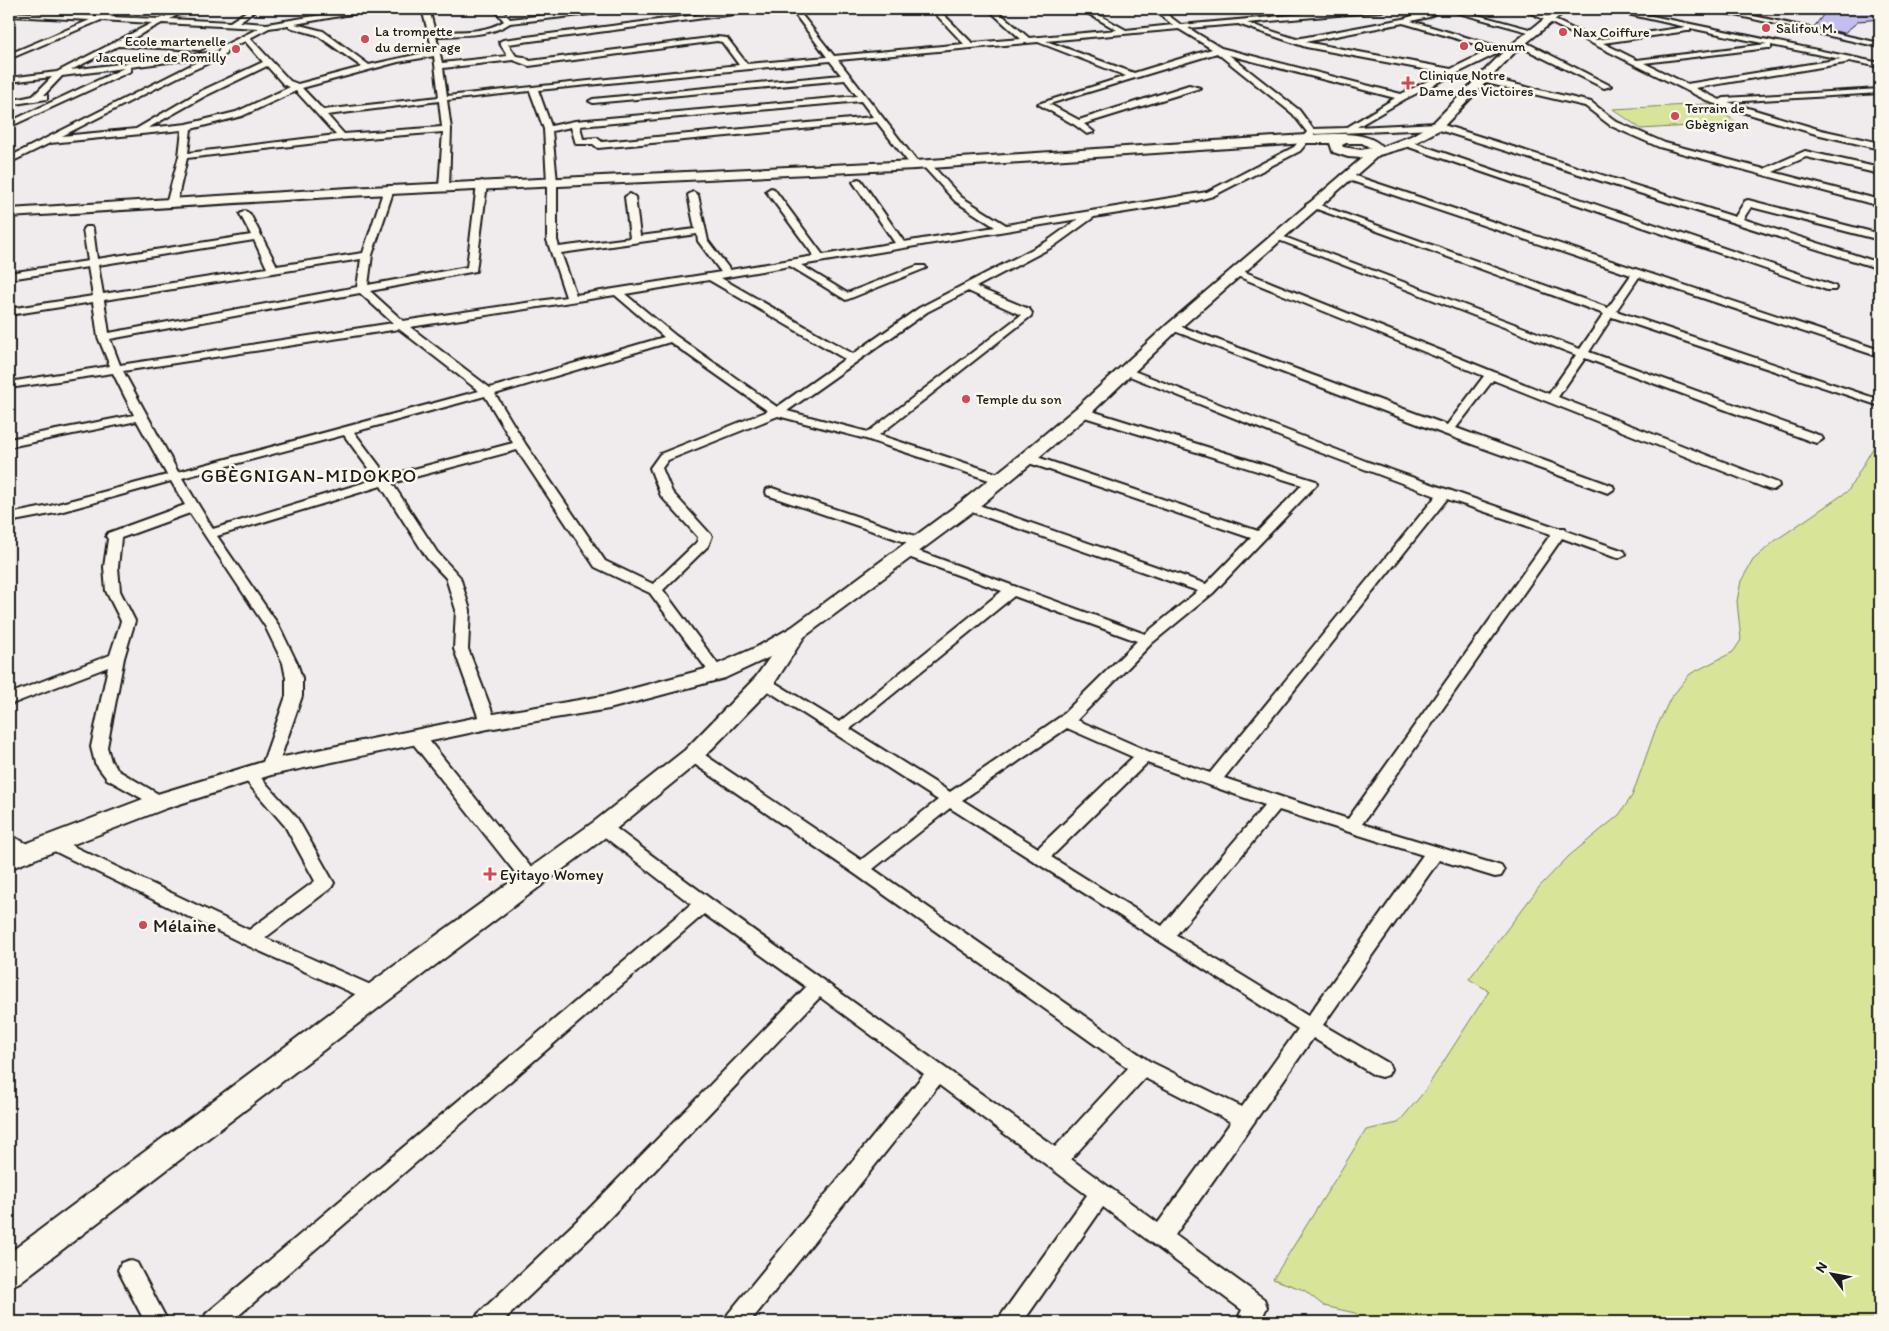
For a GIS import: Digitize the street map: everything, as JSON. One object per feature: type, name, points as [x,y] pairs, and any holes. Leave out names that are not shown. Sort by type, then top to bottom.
[{"type":"main road","points":[[1349,135],[1338,142],[1336,147],[1345,152],[1355,154],[1375,152],[1425,134],[1437,126],[1486,76],[1504,50],[1520,43],[1536,32],[1563,9]]},
{"type":"main road","points":[[9,213],[172,201],[482,184],[921,165],[1308,135],[1349,135],[1376,146],[1375,152],[1311,205],[1173,327],[1082,412],[1027,458],[968,506],[799,630],[764,652],[717,672],[667,688],[609,702],[488,722],[269,768],[159,802],[9,860]]},
{"type":"main road","points":[[9,1272],[376,995],[603,827],[692,755],[764,682],[799,630]]},
{"type":"street","points":[[16,22],[44,9]]},
{"type":"street","points":[[9,57],[122,9]]},
{"type":"street","points":[[35,99],[61,72],[185,9]]},
{"type":"street","points":[[230,25],[254,9]]},
{"type":"street","points":[[9,14],[267,26],[368,9]]},
{"type":"street","points":[[425,9],[437,53],[444,98],[447,129],[444,187]]},
{"type":"street","points":[[497,9],[508,22]]},
{"type":"street","points":[[431,34],[483,30],[508,22],[617,9]]},
{"type":"street","points":[[513,58],[503,42],[756,9]]},
{"type":"street","points":[[794,9],[879,119],[921,165],[958,199],[1004,228]]},
{"type":"street","points":[[934,9],[970,46]]},
{"type":"street","points":[[991,9],[1028,41]]},
{"type":"street","points":[[1084,9],[1125,32]]},
{"type":"street","points":[[1157,10],[1169,9]]},
{"type":"street","points":[[321,113],[444,98],[745,67],[1382,9]]},
{"type":"street","points":[[1295,42],[1403,21],[1426,15],[1438,9]]},
{"type":"street","points":[[1448,9],[1536,32]]},
{"type":"street","points":[[1526,9],[1715,101],[1819,132],[1880,146]]},
{"type":"street","points":[[1609,9],[1880,65]]},
{"type":"street","points":[[1712,9],[1880,45]]},
{"type":"street","points":[[1791,9],[1804,9]]},
{"type":"street","points":[[9,385],[571,297],[617,292],[790,262],[1203,196],[1297,150],[1308,135],[1306,123],[1296,112],[1218,50],[1180,27],[1157,10]]},
{"type":"street","points":[[1403,21],[1504,50]]},
{"type":"street","points":[[1236,22],[1295,42],[1452,72]]},
{"type":"street","points":[[287,24],[320,33],[368,68]]},
{"type":"street","points":[[9,160],[223,52],[267,26]]},
{"type":"street","points":[[1596,42],[1698,28]]},
{"type":"street","points":[[246,38],[287,83],[297,87],[342,137]]},
{"type":"street","points":[[439,66],[513,58],[521,59],[529,64],[720,39],[724,40],[745,67]]},
{"type":"street","points":[[1037,40],[1134,76]]},
{"type":"street","points":[[1520,43],[1607,86]]},
{"type":"street","points":[[119,44],[223,52]]},
{"type":"street","points":[[1636,62],[1780,45]]},
{"type":"street","points":[[1090,132],[1078,123],[1042,104],[1218,50],[1402,97]]},
{"type":"street","points":[[1349,135],[1402,97],[1452,72],[1504,50]]},
{"type":"street","points":[[9,80],[61,72],[136,65],[170,58],[223,52]]},
{"type":"street","points":[[50,140],[187,127],[239,114],[297,87],[397,60],[437,53]]},
{"type":"street","points":[[1686,87],[1855,60]]},
{"type":"street","points":[[136,131],[194,98],[269,62]]},
{"type":"street","points":[[9,125],[136,65]]},
{"type":"street","points":[[1486,76],[1489,81],[1588,104],[1614,124],[1652,142],[1880,203]]},
{"type":"street","points":[[593,102],[848,77]]},
{"type":"street","points":[[1078,123],[1192,87],[1196,88]]},
{"type":"street","points":[[534,90],[548,130],[552,182],[552,240],[571,297]]},
{"type":"street","points":[[9,103],[82,92]]},
{"type":"street","points":[[1715,101],[1880,92]]},
{"type":"street","points":[[548,130],[575,124],[864,98]]},
{"type":"street","points":[[575,124],[579,142],[597,142],[598,145],[879,119]]},
{"type":"street","points":[[1349,135],[1437,126],[1880,266]]},
{"type":"street","points":[[172,201],[183,156],[187,127]]},
{"type":"street","points":[[183,156],[342,137],[447,129]]},
{"type":"street","points":[[1406,142],[1831,288]]},
{"type":"street","points":[[1763,173],[1806,154],[1880,171]]},
{"type":"street","points":[[1346,176],[1880,354]]},
{"type":"street","points":[[858,182],[901,244]]},
{"type":"street","points":[[104,337],[472,269],[482,184]]},
{"type":"street","points":[[362,289],[367,255],[389,189]]},
{"type":"street","points":[[771,191],[820,258]]},
{"type":"street","points":[[693,195],[699,231],[705,246],[727,273]]},
{"type":"street","points":[[630,197],[635,239]]},
{"type":"street","points":[[1737,221],[1748,203],[1880,237]]},
{"type":"street","points":[[1311,205],[1611,313],[1879,403]]},
{"type":"street","points":[[245,214],[273,269]]},
{"type":"street","points":[[655,590],[703,543],[706,536],[666,493],[656,468],[664,456],[777,412],[923,310],[1050,244],[1091,214]]},
{"type":"street","points":[[88,229],[104,337],[116,368],[174,476],[209,534],[272,626],[290,664],[294,678],[294,696],[269,768]]},
{"type":"street","points":[[555,251],[699,231]]},
{"type":"street","points":[[1276,236],[1668,386],[1817,439]]},
{"type":"street","points":[[9,276],[257,237]]},
{"type":"street","points":[[9,312],[367,255]]},
{"type":"street","points":[[790,262],[846,297],[921,268]]},
{"type":"street","points":[[1236,272],[1773,486]]},
{"type":"street","points":[[1551,399],[1637,274]]},
{"type":"street","points":[[710,276],[853,359]]},
{"type":"street","points":[[870,436],[1026,316],[1027,313],[1025,311],[966,286]]},
{"type":"street","points":[[362,289],[401,325],[488,392],[520,445],[600,564],[655,590],[717,672]]},
{"type":"street","points":[[617,292],[672,338],[777,412],[870,436],[1000,479]]},
{"type":"street","points":[[1173,327],[1608,489]]},
{"type":"street","points":[[9,518],[51,510],[488,392],[672,338]]},
{"type":"street","points":[[1126,371],[1291,437],[1444,494],[1560,531],[1619,554]]},
{"type":"street","points":[[1448,430],[1492,375]]},
{"type":"street","points":[[861,869],[950,800],[1066,721],[1147,640],[1208,590],[1310,484],[1082,412]]},
{"type":"street","points":[[9,443],[141,417]]},
{"type":"street","points":[[347,430],[384,481],[432,555],[453,577],[463,610],[461,649],[488,722]]},
{"type":"street","points":[[209,534],[384,481],[520,445]]},
{"type":"street","points":[[1027,458],[1260,536]]},
{"type":"street","points":[[772,492],[912,546],[1012,590],[1147,640]]},
{"type":"street","points":[[1214,779],[1444,494]]},
{"type":"street","points":[[968,506],[1208,590]]},
{"type":"street","points":[[159,802],[113,775],[103,763],[99,747],[117,658],[128,621],[113,591],[112,567],[115,539],[113,536],[193,507]]},
{"type":"street","points":[[1351,827],[1560,531]]},
{"type":"street","points":[[840,729],[1012,590]]},
{"type":"street","points":[[9,700],[117,658]]},
{"type":"street","points":[[764,682],[1039,858],[1310,1027],[1381,1069]]},
{"type":"street","points":[[1066,721],[1144,756],[1214,779],[1276,803],[1495,871]]},
{"type":"street","points":[[417,737],[531,880]]},
{"type":"street","points":[[692,755],[861,869],[1142,1067],[1243,1118]]},
{"type":"street","points":[[1039,858],[1144,756]]},
{"type":"street","points":[[248,774],[291,822],[325,883],[250,939]]},
{"type":"street","points":[[1164,936],[1276,803]]},
{"type":"street","points":[[603,827],[703,904],[819,986],[1256,1306],[1247,1322]]},
{"type":"street","points":[[9,841],[30,852]]},
{"type":"street","points":[[52,843],[250,939],[376,995]]},
{"type":"street","points":[[1161,1237],[1243,1118],[1435,852]]},
{"type":"street","points":[[214,1322],[703,904]]},
{"type":"street","points":[[486,1322],[592,1221],[819,986]]},
{"type":"street","points":[[1056,1160],[1142,1067]]},
{"type":"street","points":[[736,1322],[937,1073]]},
{"type":"street","points":[[1010,1322],[1101,1193]]},
{"type":"street","points":[[129,1270],[157,1322]]},
{"type":"green space","name":"Terrain de Gbègnigan","points":[[1708,104],[1738,123],[1641,129],[1613,109]]},
{"type":"green space","points":[[1880,436],[1880,1322],[1368,1322],[1355,1313],[1324,1306],[1304,1290],[1273,1279],[1366,1130],[1398,1123],[1424,1092],[1489,991],[1469,979],[1540,886],[1569,856],[1619,815],[1632,796],[1655,731],[1670,699],[1690,674],[1733,652],[1741,640],[1737,601],[1741,581],[1753,560],[1776,540],[1848,491]]},
{"type":"building","points":[[1836,9],[1880,9],[1880,19],[1859,21],[1844,33],[1814,27],[1826,11]]},
{"type":"place","name":"Salifou M.","points":[[1766,28]]},
{"type":"place","name":"Nax Coiffure","points":[[1563,32]]},
{"type":"place","name":"La trompette du dernier age","points":[[365,39]]},
{"type":"place","name":"Quenum","points":[[1464,46]]},
{"type":"place","name":"Ecole martenelle Jacqueline de Romilly","points":[[236,49]]},
{"type":"place","name":"Clinique Notre Dame des Victoires","points":[[1408,83]]},
{"type":"place","name":"Terrain de Gbègnigan","points":[[1675,116]]},
{"type":"place","name":"Temple du son","points":[[966,399]]},
{"type":"place","name":"Eyitayo Womey","points":[[490,874]]},
{"type":"place","name":"Mélaine","points":[[143,925]]},
{"type":"district","name":"GBÈGNIGAN-MIDOKPO","points":[[309,475]]}]
